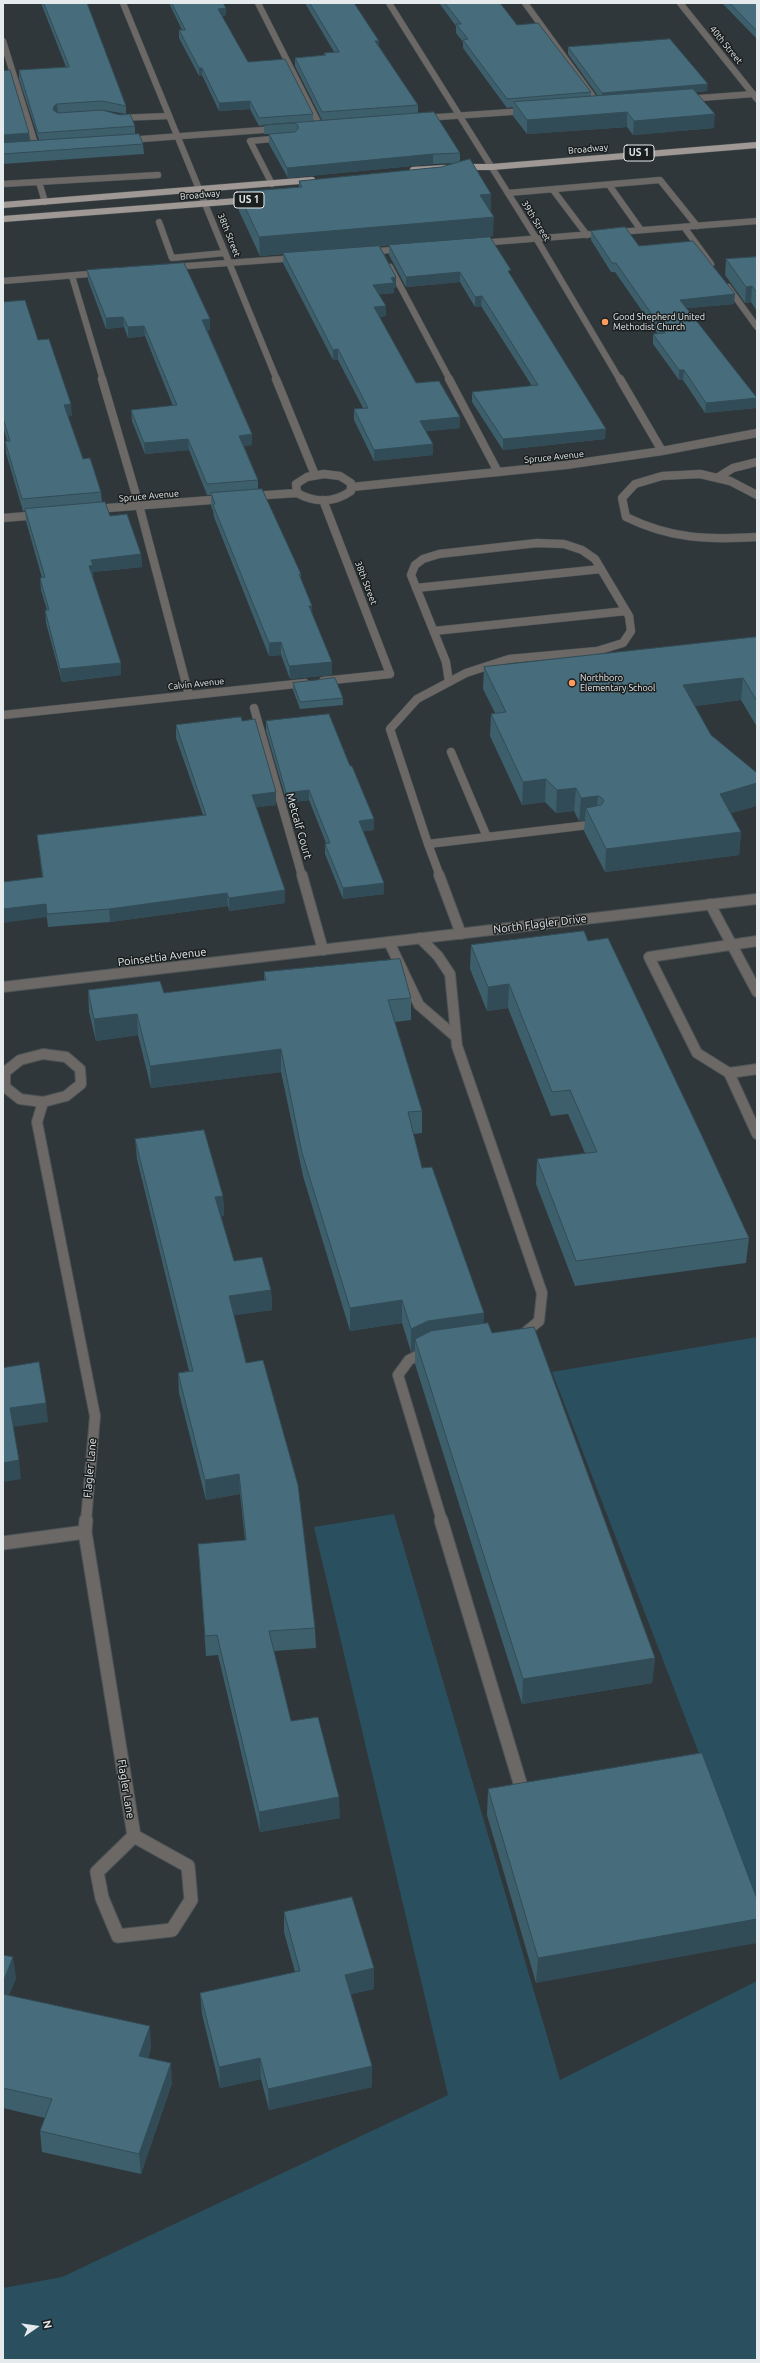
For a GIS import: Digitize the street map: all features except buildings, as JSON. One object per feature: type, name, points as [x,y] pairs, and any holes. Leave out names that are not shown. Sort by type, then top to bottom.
[{"type":"main road","name":"Broadway","points":[[409,170],[492,167],[757,145]]},
{"type":"main road","name":"Broadway","points":[[462,175],[492,167]]},
{"type":"main road","name":"Broadway","points":[[3,205],[318,180]]},
{"type":"main road","name":"Broadway","points":[[3,219],[260,199]]},
{"type":"street","name":"38th Street","points":[[123,3],[315,475]]},
{"type":"street","points":[[258,3],[320,126]]},
{"type":"street","name":"39th Street","points":[[389,3],[536,238],[662,451]]},
{"type":"street","points":[[525,3],[600,105]]},
{"type":"street","name":"40th Street","points":[[680,3],[757,99]]},
{"type":"street","points":[[3,41],[32,147],[43,146]]},
{"type":"street","points":[[677,99],[753,94]]},
{"type":"street","points":[[592,106],[607,104]]},
{"type":"street","points":[[418,119],[528,110]]},
{"type":"street","points":[[109,115],[121,119],[169,116]]},
{"type":"street","points":[[313,126],[328,125]]},
{"type":"street","points":[[120,141],[283,129]]},
{"type":"street","points":[[272,184],[250,141],[287,138]]},
{"type":"street","points":[[3,184],[65,182],[158,175]]},
{"type":"street","points":[[508,193],[660,180],[697,226]]},
{"type":"street","points":[[39,182],[46,202]]},
{"type":"street","points":[[609,185],[642,230]]},
{"type":"street","points":[[553,190],[587,235]]},
{"type":"street","points":[[468,244],[757,221]]},
{"type":"street","points":[[160,222],[172,258],[225,253]]},
{"type":"street","points":[[684,227],[716,271]]},
{"type":"street","points":[[359,253],[413,248]]},
{"type":"street","points":[[382,251],[498,472]]},
{"type":"street","points":[[164,268],[306,257]]},
{"type":"street","points":[[3,281],[110,272]]},
{"type":"street","points":[[72,276],[138,505],[189,695]]},
{"type":"street","points":[[725,283],[757,327]]},
{"type":"street","name":"Spruce Avenue","points":[[352,487],[566,465],[662,451],[757,433]]},
{"type":"street","points":[[717,478],[733,468],[757,462]]},
{"type":"street","points":[[757,495],[730,481],[700,474],[662,476],[635,484],[622,498],[626,517],[648,529],[681,538],[717,539],[757,537]]},
{"type":"street","points":[[315,475],[340,476],[351,483],[352,487],[346,495],[323,500],[308,498],[297,493],[296,484],[306,477],[315,475]]},
{"type":"street","name":"Spruce Avenue","points":[[86,510],[297,493]]},
{"type":"street","name":"38th Street","points":[[323,500],[390,674]]},
{"type":"street","points":[[3,518],[48,514]]},
{"type":"street","points":[[449,682],[446,662],[411,575],[415,565],[423,559],[439,554],[537,542],[564,544],[582,550],[595,558],[626,611],[631,631],[623,643],[597,651],[509,659],[466,673],[417,699],[390,729],[428,844],[461,934]]},
{"type":"street","points":[[416,588],[601,569]]},
{"type":"street","points":[[434,631],[626,611]]},
{"type":"street","name":"Calvin Avenue","points":[[3,715],[390,674]]},
{"type":"street","name":"Metcalf Court","points":[[254,708],[323,950]]},
{"type":"street","points":[[450,752],[487,837]]},
{"type":"street","points":[[428,844],[597,824]]},
{"type":"street","name":"North Flagler Drive","points":[[323,950],[757,899]]},
{"type":"street","points":[[710,904],[757,992]]},
{"type":"street","points":[[420,938],[438,956],[450,974],[457,1046],[542,1294],[539,1321],[521,1336],[513,1337]]},
{"type":"street","points":[[757,941],[649,957],[697,1054],[729,1073],[757,1133]]},
{"type":"street","points":[[389,942],[419,1006],[456,1037]]},
{"type":"street","name":"Poinsettia Avenue","points":[[3,987],[323,950]]},
{"type":"street","points":[[43,1054],[66,1057],[80,1068],[81,1084],[66,1096],[42,1102],[20,1099],[5,1087],[5,1072],[20,1060],[43,1054]]},
{"type":"street","points":[[729,1073],[757,1069]]},
{"type":"street","name":"Flagler Lane","points":[[42,1102],[37,1122],[95,1416],[85,1532],[134,1836]]},
{"type":"street","points":[[437,1349],[429,1350],[409,1360],[398,1375],[523,1793],[539,1790]]},
{"type":"street","points":[[3,1543],[85,1532]]},
{"type":"street","points":[[134,1836],[188,1866],[191,1900],[172,1930],[118,1936],[102,1898],[97,1872],[134,1836]]},
{"type":"water","points":[[757,1337],[757,1904],[552,1372]]},
{"type":"water","points":[[394,1514],[560,2080],[757,1981],[757,2360],[3,2360],[3,2288],[62,2277],[448,2095],[314,1527]]},
{"type":"place","name":"Good Shepherd United Methodist Church","points":[[605,322]]},
{"type":"place","name":"Northboro Elementary School","points":[[572,683]]}]
